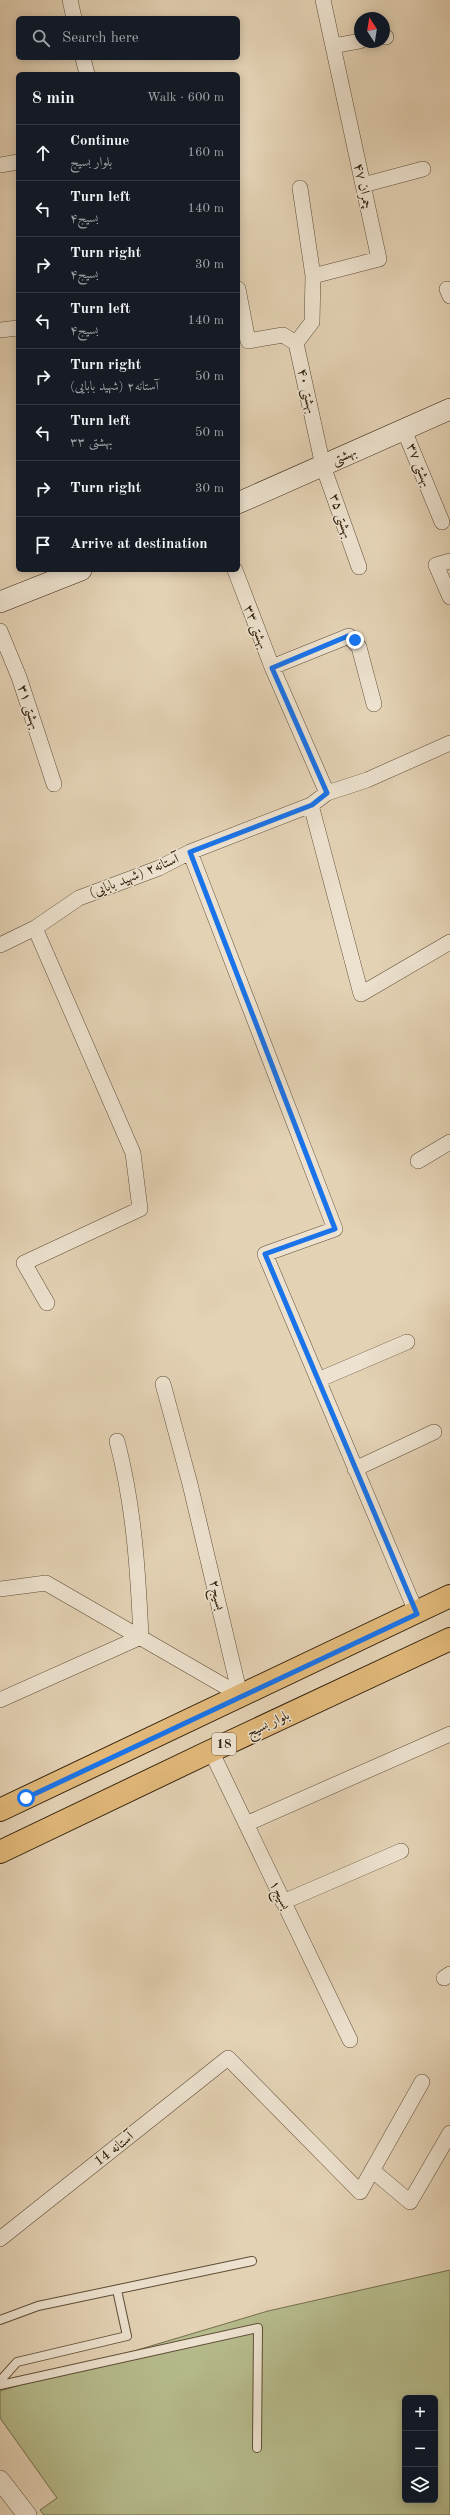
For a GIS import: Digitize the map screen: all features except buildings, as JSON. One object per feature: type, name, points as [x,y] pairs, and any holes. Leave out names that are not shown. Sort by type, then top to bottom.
[{"type":"main road","name":"بهشتی","points":[[240,502],[450,410]]},
{"type":"main road","points":[[0,602],[76,572]]},
{"type":"main road","points":[[0,1810],[240,1695],[417,1614],[450,1596]]},
{"type":"main road","name":"بلوار بسیج","points":[[0,1852],[450,1639]]},
{"type":"street","points":[[70,0],[74,16]]},
{"type":"street","name":"چمران ۴۷","points":[[313,276],[379,259],[323,0]]},
{"type":"street","points":[[333,46],[354,42]]},
{"type":"street","points":[[84,60],[86,72]]},
{"type":"street","points":[[0,165],[16,162]]},
{"type":"street","points":[[363,184],[423,169]]},
{"type":"street","points":[[240,299],[248,341],[282,335],[296,343],[312,322],[313,276],[300,188]]},
{"type":"street","points":[[0,330],[16,328]]},
{"type":"street","name":"بهشتی ۴۰","points":[[296,343],[323,466]]},
{"type":"street","name":"بهشتی ۳۷","points":[[404,430],[442,522]]},
{"type":"street","name":"بهشتی ۳۵","points":[[323,466],[359,567]]},
{"type":"street","points":[[450,561],[436,565],[450,597]]},
{"type":"street","name":"بهشتی ۳۳","points":[[236,572],[272,668],[327,793]]},
{"type":"street","name":"بهشتی ۳۱","points":[[0,631],[19,677],[54,784]]},
{"type":"street","points":[[272,668],[348,636],[360,647],[374,704]]},
{"type":"street","name":"آستانه۲ (شهید بابایی)","points":[[0,945],[35,928],[79,898],[159,868],[190,852],[312,805],[327,793],[367,780],[450,743]]},
{"type":"street","points":[[312,805],[361,994],[450,942]]},
{"type":"street","points":[[190,852],[335,1229],[265,1254],[417,1614]]},
{"type":"street","points":[[35,928],[132,1154],[140,1209],[24,1263],[47,1303]]},
{"type":"street","points":[[418,1161],[450,1142]]},
{"type":"street","points":[[318,1380],[407,1342]]},
{"type":"street","name":"بسیج۲","points":[[163,1384],[190,1484],[240,1695]]},
{"type":"street","points":[[355,1469],[434,1432]]},
{"type":"street","points":[[117,1441],[128,1484],[138,1563],[141,1637]]},
{"type":"street","points":[[0,1589],[46,1583],[240,1695]]},
{"type":"street","points":[[0,1700],[141,1637]]},
{"type":"street","points":[[246,1824],[450,1734]]},
{"type":"street","name":"بسیج۱","points":[[211,1751],[350,2040]]},
{"type":"street","points":[[283,1902],[401,1851]]},
{"type":"street","name":"آستانه 14","points":[[0,2239],[228,2058],[360,2192],[372,2170]]},
{"type":"street","points":[[422,2082],[372,2170],[410,2202],[450,2133]]},
{"type":"street","points":[[2,2488],[27,2515]]},
{"type":"lane","points":[[0,2320],[38,2306],[252,2261]]},
{"type":"lane","points":[[0,2382],[17,2362],[127,2336],[118,2290]]},
{"type":"lane","points":[[0,2385],[258,2328],[257,2448]]},
{"type":"green space","points":[[450,2270],[450,2515],[44,2515],[40,2510],[57,2498],[0,2418],[0,2391],[268,2311]]},
{"type":"route","points":[[26,1798],[240,1695],[417,1614],[265,1254],[335,1229],[190,852],[312,805],[327,793],[272,668],[348,636],[355,640]]}]
